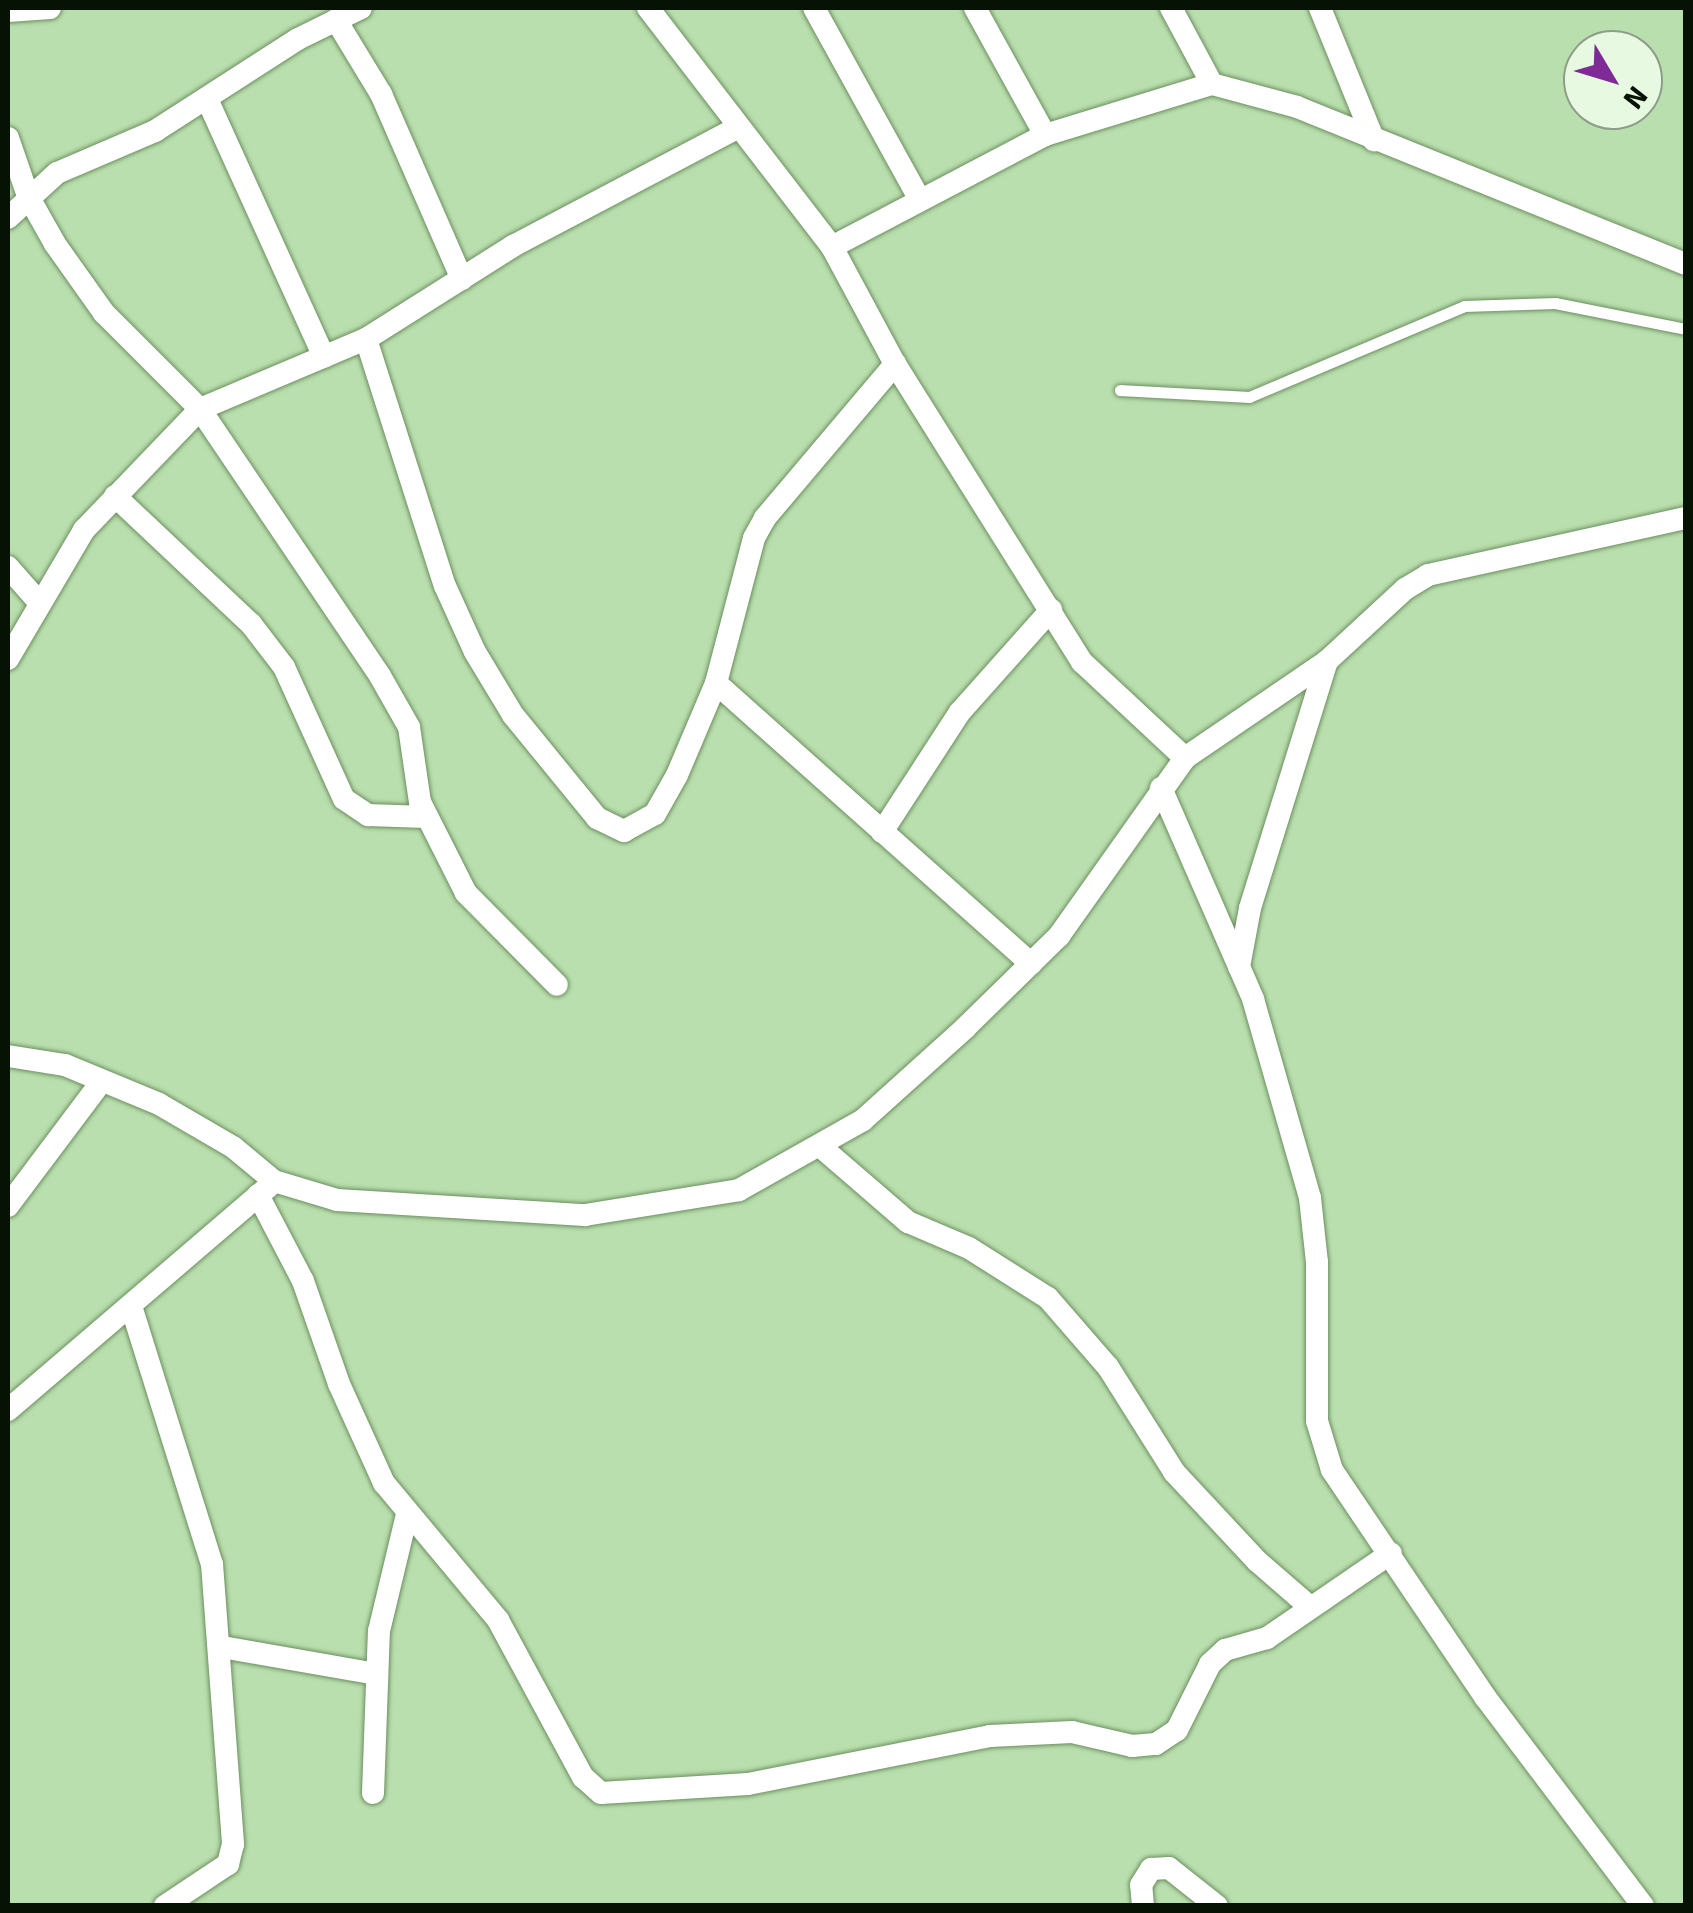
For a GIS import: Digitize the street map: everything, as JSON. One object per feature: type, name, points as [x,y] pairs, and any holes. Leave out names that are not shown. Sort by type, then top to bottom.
[{"type":"street","points":[[8,11],[50,8]]},
{"type":"street","points":[[8,218],[57,173],[154,131],[362,8]]},
{"type":"street","points":[[648,8],[832,247],[895,364],[1051,610],[1111,695],[1186,758]]},
{"type":"street","points":[[814,8],[920,200]]},
{"type":"street","points":[[975,8],[1045,135]]},
{"type":"street","points":[[1171,8],[1212,84]]},
{"type":"street","points":[[1320,8],[1374,140]]},
{"type":"street","points":[[336,20],[380,94],[462,279]]},
{"type":"street","points":[[832,247],[1045,135],[1212,84],[1298,106],[1686,264]]},
{"type":"street","points":[[208,99],[324,357]]},
{"type":"street","points":[[8,660],[60,562],[115,496],[200,409],[366,339],[462,279],[739,127]]},
{"type":"street","points":[[8,138],[28,196],[104,313],[200,409],[308,564],[408,727],[412,776],[426,816],[466,893],[558,985]]},
{"type":"street","points":[[366,339],[445,586],[476,652],[513,715],[597,818],[624,831],[656,814],[716,683],[754,538],[895,364]]},
{"type":"street","points":[[115,496],[251,624],[284,667],[344,799],[368,815],[426,816]]},
{"type":"street","points":[[266,1188],[337,1200],[585,1214],[739,1190],[863,1120],[1031,964],[1085,904],[1161,788],[1186,758],[1326,660],[1428,575],[1686,518]]},
{"type":"street","points":[[8,567],[38,601]]},
{"type":"street","points":[[882,832],[960,712],[1051,610]]},
{"type":"street","points":[[1239,967],[1250,908],[1326,660]]},
{"type":"street","points":[[716,683],[1031,964]]},
{"type":"street","points":[[1161,788],[1239,967],[1310,1198],[1317,1262],[1317,1421],[1332,1470],[1485,1697],[1643,1906]]},
{"type":"street","points":[[8,1056],[66,1065],[234,1147],[266,1188],[338,1384],[384,1483],[498,1620],[583,1776],[601,1792],[748,1784],[990,1736],[1072,1732],[1132,1746],[1156,1744],[1178,1730],[1210,1664],[1224,1650],[1268,1638],[1391,1554]]},
{"type":"street","points":[[8,1206],[102,1081]]},
{"type":"street","points":[[821,1146],[908,1222],[969,1248],[1048,1298],[1108,1367],[1174,1472],[1256,1561],[1310,1607]]},
{"type":"street","points":[[8,1410],[266,1188]]},
{"type":"street","points":[[131,1306],[212,1564],[222,1647],[233,1844],[228,1864],[165,1906]]},
{"type":"street","points":[[373,1793],[376,1674],[385,1586],[407,1514]]},
{"type":"street","points":[[222,1647],[376,1674]]},
{"type":"street","points":[[1143,1906],[1140,1885],[1151,1869],[1169,1868],[1217,1906]]},
{"type":"lane","points":[[1120,390],[1248,398],[1464,306],[1555,302],[1686,329]]}]
